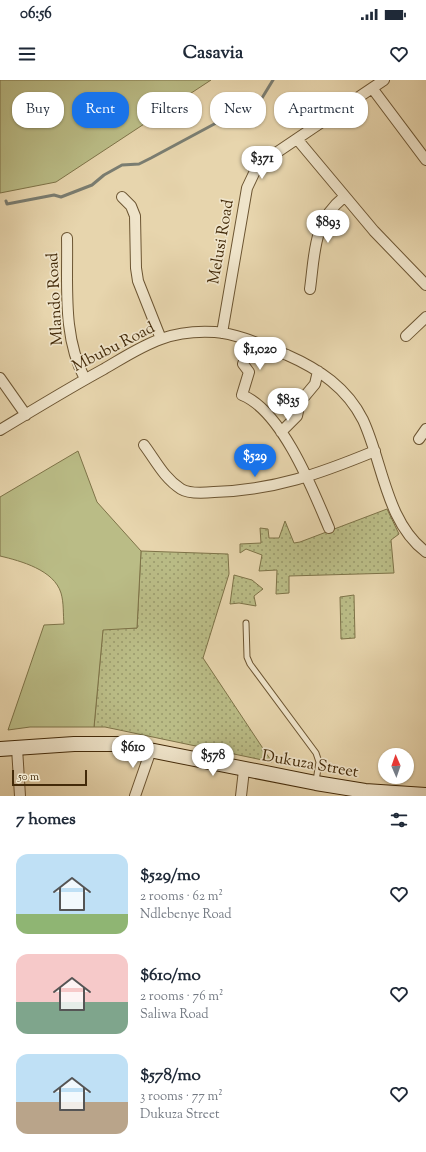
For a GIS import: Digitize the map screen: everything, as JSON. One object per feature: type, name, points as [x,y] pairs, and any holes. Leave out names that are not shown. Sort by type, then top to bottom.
[{"type":"main road","name":"Dukuza Street","points":[[0,749],[100,743],[119,744],[365,794],[426,794]]},
{"type":"street","name":"Melusi Road","points":[[222,334],[247,188],[256,169],[297,139],[384,80]]},
{"type":"street","points":[[372,88],[426,160]]},
{"type":"street","points":[[297,139],[344,197],[396,255],[426,285]]},
{"type":"street","points":[[122,197],[131,206],[135,216],[136,268],[138,281],[161,339]]},
{"type":"street","points":[[310,289],[316,249],[322,223],[333,206],[344,197]]},
{"type":"street","name":"Mlando Road","points":[[67,238],[70,330],[78,365],[85,379]]},
{"type":"street","points":[[406,336],[426,317]]},
{"type":"street","name":"Mbubu Road","points":[[0,430],[85,379],[133,352],[161,339],[194,333],[222,334],[252,342],[307,364],[340,388],[352,402],[362,420],[375,451],[397,516],[417,546],[426,552]]},
{"type":"street","points":[[252,342],[243,364],[249,372],[242,395],[254,400],[281,432],[307,477],[330,528]]},
{"type":"street","points":[[281,432],[296,416],[300,402],[315,384],[318,371]]},
{"type":"street","points":[[0,378],[26,415]]},
{"type":"street","points":[[419,439],[426,429]]},
{"type":"street","points":[[144,445],[162,473],[182,490],[194,492],[231,492],[285,484],[375,451]]},
{"type":"street","points":[[17,748],[20,796]]},
{"type":"street","points":[[135,796],[151,750]]},
{"type":"street","points":[[241,796],[244,770]]},
{"type":"lane","points":[[246,623],[248,657],[250,664],[316,753],[319,762],[316,784]]},
{"type":"green space","points":[[0,80],[211,80],[193,92],[137,92],[138,128],[56,182],[0,193]]},
{"type":"green space","points":[[78,451],[97,502],[141,551],[137,628],[103,630],[94,727],[30,727],[8,730],[44,625],[64,624],[61,593],[51,578],[27,564],[0,556],[0,497]]},
{"type":"green space","points":[[387,509],[399,534],[391,540],[394,573],[289,576],[289,593],[276,594],[277,570],[259,571],[262,555],[246,549],[240,553],[240,544],[261,543],[260,528],[268,529],[269,538],[279,538],[285,521],[294,543]]},
{"type":"green space","points":[[141,551],[228,554],[229,574],[203,658],[272,762],[105,727],[94,727],[103,629],[137,628]]},
{"type":"green space","points":[[234,575],[252,580],[263,589],[254,596],[256,606],[239,603],[230,604]]},
{"type":"green space","points":[[354,595],[355,638],[341,639],[340,597]]},
{"type":"waterway","points":[[6,201],[7,204],[54,195],[61,197],[92,185],[104,175],[122,165],[139,164],[218,122],[246,110],[249,104],[262,98],[273,80]]}]
